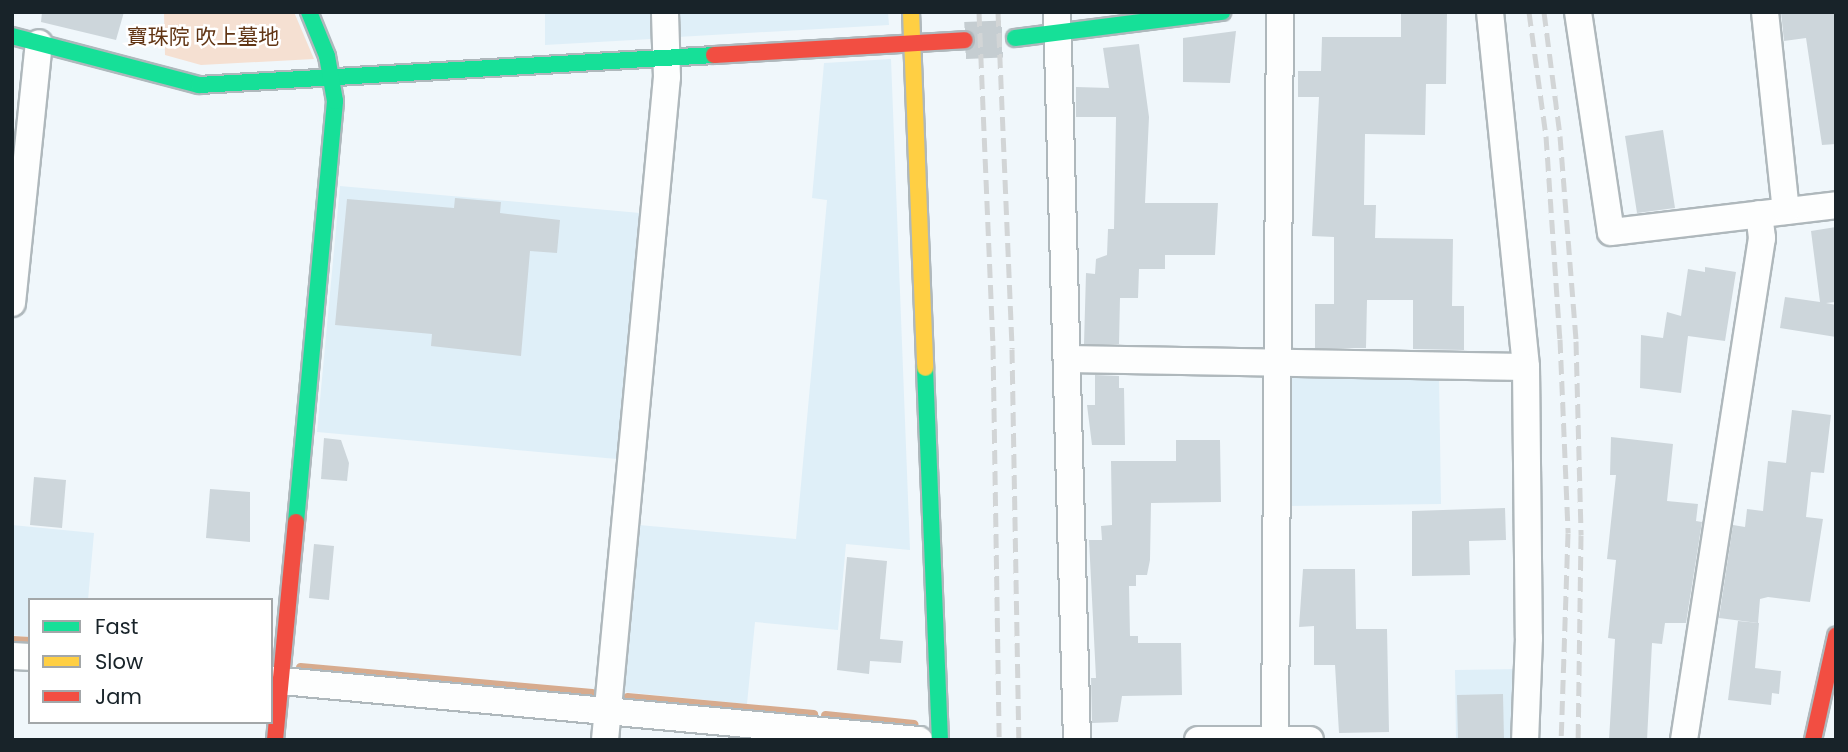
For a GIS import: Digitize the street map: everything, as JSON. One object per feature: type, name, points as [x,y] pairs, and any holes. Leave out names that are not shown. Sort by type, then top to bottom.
[{"type":"main road","points":[[275,740],[276,680],[335,101],[327,56],[309,12]]},
{"type":"main road","points":[[911,12],[940,740]]},
{"type":"main road","points":[[1015,37],[1058,23],[1222,12]]},
{"type":"main road","points":[[12,36],[199,85],[965,40]]},
{"type":"main road","points":[[1814,740],[1836,636]]},
{"type":"street","points":[[605,740],[666,58],[665,12]]},
{"type":"street","points":[[1275,739],[1280,12]]},
{"type":"street","points":[[1490,12],[1526,368],[1529,638],[1525,740]]},
{"type":"street","points":[[1578,12],[1611,232],[1836,205]]},
{"type":"street","points":[[1765,12],[1786,211]]},
{"type":"street","points":[[1058,23],[1077,740]]},
{"type":"street","points":[[12,303],[39,43]]},
{"type":"street","points":[[1684,740],[1762,238],[1759,214]]},
{"type":"street","points":[[1068,359],[1526,368]]},
{"type":"street","points":[[276,680],[919,740]]},
{"type":"street","points":[[1198,740],[1310,740]]},
{"type":"shaded area","points":[[545,12],[651,12],[651,39],[545,45]]},
{"type":"shaded area","points":[[678,12],[888,12],[889,25],[678,37]]},
{"type":"shaded area","points":[[891,59],[910,550],[846,544],[838,630],[755,622],[747,704],[623,692],[639,525],[796,539],[827,200],[812,198],[824,63]]},
{"type":"shaded area","points":[[340,186],[640,213],[617,459],[317,432]]},
{"type":"shaded area","points":[[1297,372],[1439,375],[1441,504],[1289,506],[1290,379]]},
{"type":"shaded area","points":[[12,525],[94,533],[88,598],[28,598],[28,637],[12,635]]},
{"type":"shaded area","points":[[1519,669],[1516,740],[1456,740],[1455,670]]},
{"type":"green space","name":"寶珠院 吹上墓地","points":[[164,12],[294,12],[314,59],[201,65],[165,55]]},
{"type":"building","points":[[42,12],[124,12],[116,40],[41,22]]},
{"type":"building","points":[[1781,12],[1836,12],[1836,144],[1822,145],[1806,38],[1784,41]]},
{"type":"building","points":[[1401,13],[1447,13],[1446,84],[1426,84],[1425,135],[1365,134],[1364,205],[1376,205],[1375,238],[1453,239],[1452,306],[1464,306],[1464,350],[1413,349],[1413,300],[1367,300],[1366,348],[1315,348],[1315,304],[1334,304],[1334,237],[1312,236],[1319,97],[1298,97],[1298,71],[1321,71],[1322,37],[1401,37]]},
{"type":"building","points":[[1236,31],[1230,83],[1183,82],[1183,38]]},
{"type":"building","points":[[1139,44],[1149,117],[1145,203],[1218,203],[1215,255],[1165,255],[1165,269],[1139,269],[1138,298],[1120,298],[1119,344],[1084,344],[1086,273],[1095,274],[1096,259],[1107,255],[1108,229],[1114,229],[1116,117],[1076,117],[1076,87],[1109,88],[1103,48]]},
{"type":"building","points":[[1663,130],[1675,208],[1637,213],[1625,136]]},
{"type":"building","points":[[455,198],[501,202],[500,213],[560,220],[557,253],[530,251],[521,356],[431,346],[432,334],[335,325],[347,199],[454,208]]},
{"type":"building","points":[[1836,227],[1836,302],[1826,303],[1836,305],[1836,337],[1780,328],[1785,297],[1820,302],[1811,231]]},
{"type":"building","points":[[1705,267],[1736,272],[1725,341],[1688,336],[1681,393],[1640,388],[1641,335],[1663,338],[1667,312],[1681,316],[1688,269],[1705,272]]},
{"type":"building","points":[[1095,375],[1119,376],[1119,388],[1124,388],[1125,445],[1092,445],[1087,405],[1095,405]]},
{"type":"building","points":[[1792,410],[1831,415],[1824,473],[1811,472],[1806,517],[1823,519],[1810,602],[1768,597],[1760,599],[1758,623],[1719,618],[1733,525],[1745,527],[1747,509],[1763,511],[1768,461],[1786,463]]},
{"type":"building","points":[[1611,437],[1673,444],[1667,501],[1698,504],[1696,521],[1702,522],[1686,623],[1665,623],[1662,644],[1652,643],[1647,740],[1609,740],[1615,639],[1608,638],[1616,560],[1607,559],[1616,475],[1610,475]]},
{"type":"building","points":[[324,438],[341,440],[349,463],[347,481],[321,479]]},
{"type":"building","points":[[1176,440],[1220,440],[1221,502],[1151,503],[1150,560],[1147,575],[1136,575],[1136,586],[1129,586],[1130,636],[1138,636],[1138,643],[1181,643],[1182,695],[1122,696],[1118,722],[1092,723],[1091,678],[1096,678],[1089,540],[1102,540],[1101,526],[1112,525],[1111,461],[1176,461]]},
{"type":"building","points":[[34,477],[66,480],[62,528],[30,525]]},
{"type":"building","points":[[210,489],[250,492],[250,542],[206,538]]},
{"type":"building","points":[[1505,508],[1506,540],[1469,541],[1470,575],[1412,576],[1412,511]]},
{"type":"building","points":[[314,544],[334,546],[329,600],[309,598]]},
{"type":"building","points":[[847,557],[887,561],[880,639],[903,641],[901,663],[870,661],[869,674],[837,670]]},
{"type":"building","points":[[1303,569],[1355,569],[1356,629],[1387,629],[1389,732],[1339,733],[1335,665],[1314,665],[1314,626],[1299,627]]},
{"type":"building","points":[[1738,621],[1759,623],[1755,668],[1781,671],[1779,694],[1772,693],[1771,705],[1728,700]]},
{"type":"building","points":[[1503,694],[1504,740],[1458,740],[1457,695]]},
{"type":"waterway","points":[[12,640],[28,641]]},
{"type":"waterway","points":[[300,667],[592,693]]},
{"type":"waterway","points":[[627,697],[813,714]]},
{"type":"waterway","points":[[825,715],[914,724]]},
{"type":"tunnel","points":[[965,40],[1015,38]]},
{"type":"railway","points":[[979,12],[993,345],[999,740]]},
{"type":"railway","points":[[998,12],[1012,349],[1019,740]]},
{"type":"railway","points":[[1529,12],[1546,136],[1560,339],[1568,533],[1561,740]]},
{"type":"railway","points":[[1544,12],[1560,136],[1576,341],[1581,535],[1578,740]]},
{"type":"traffic: fast","points":[[296,522],[335,101],[327,56],[309,12]]},
{"type":"traffic: fast","points":[[1015,38],[1222,12]]},
{"type":"traffic: fast","points":[[12,36],[199,85],[714,55]]},
{"type":"traffic: fast","points":[[925,368],[940,740]]},
{"type":"traffic: slow","points":[[911,12],[925,368]]},
{"type":"traffic: jam","points":[[714,55],[965,40]]},
{"type":"traffic: jam","points":[[275,740],[296,522]]},
{"type":"traffic: jam","points":[[1813,740],[1836,636]]}]
